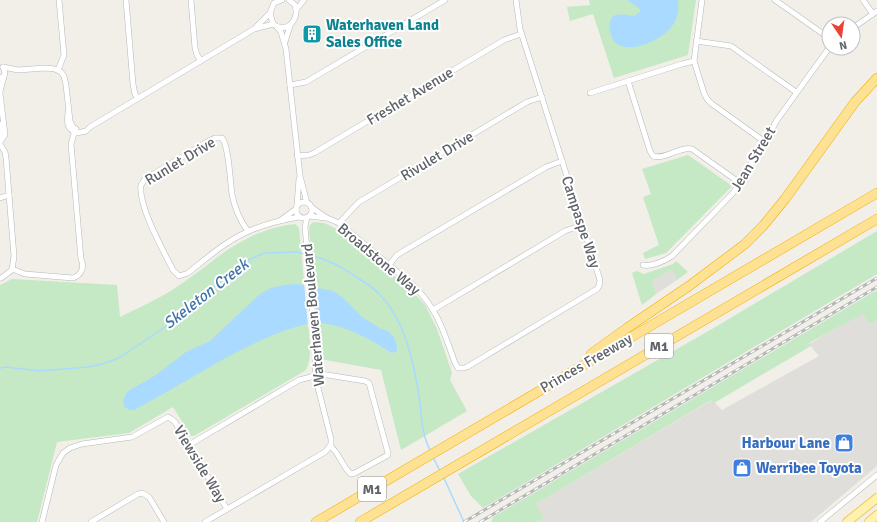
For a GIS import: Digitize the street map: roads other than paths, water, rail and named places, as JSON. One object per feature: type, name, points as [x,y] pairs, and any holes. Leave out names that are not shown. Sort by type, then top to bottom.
[{"type":"highway","points":[[556,380],[627,328],[689,286],[745,244],[776,210],[855,102],[877,78]]},
{"type":"highway","name":"Princes Freeway","points":[[316,522],[877,193]]},
{"type":"highway","name":"Princes Freeway","points":[[360,522],[877,219]]},
{"type":"main road","points":[[847,522],[877,498]]},
{"type":"main road","points":[[869,522],[877,515]]},
{"type":"street","points":[[59,0],[64,55],[59,68]]},
{"type":"street","points":[[126,0],[133,84],[135,94],[138,98]]},
{"type":"street","points":[[192,0],[195,48],[201,61]]},
{"type":"street","points":[[254,29],[270,13],[274,1],[282,0]]},
{"type":"street","points":[[290,1],[303,0]]},
{"type":"street","points":[[284,43],[290,26],[294,21],[296,10],[303,0]]},
{"type":"street","points":[[290,85],[306,82],[445,0]]},
{"type":"street","name":"Campaspe Way","points":[[458,368],[464,368],[598,288],[600,280],[521,34],[516,0]]},
{"type":"street","points":[[702,0],[694,61],[704,93],[712,104],[765,142]]},
{"type":"street","points":[[775,0],[821,32]]},
{"type":"street","points":[[861,23],[875,13],[863,0]]},
{"type":"street","points":[[290,1],[294,4],[296,10]]},
{"type":"street","points":[[248,232],[281,220],[308,217],[311,212],[300,176],[284,43],[281,32],[275,25],[270,13]]},
{"type":"street","points":[[2,67],[18,70],[53,66],[59,68],[67,74],[67,125],[75,131],[83,133],[90,127],[254,29],[262,26],[275,25],[282,28],[290,26]]},
{"type":"street","name":"Freshet Avenue","points":[[297,156],[314,153],[487,50],[512,36],[521,34]]},
{"type":"street","points":[[696,41],[730,46],[796,92]]},
{"type":"street","name":"Jean Street","points":[[643,265],[647,266],[672,256],[733,193],[765,142],[773,126],[823,56]]},
{"type":"street","points":[[0,61],[5,70],[0,93],[5,135],[0,143],[6,158],[14,256],[17,264],[9,276],[1,278]]},
{"type":"street","points":[[590,92],[694,61]]},
{"type":"street","points":[[3,76],[18,70]]},
{"type":"street","points":[[628,81],[650,151],[653,156],[658,157],[684,149],[692,150],[740,183]]},
{"type":"street","name":"Rivulet Drive","points":[[339,223],[360,202],[527,102],[542,98]]},
{"type":"street","points":[[0,135],[3,124]]},
{"type":"street","points":[[14,270],[26,274],[73,278],[80,273],[83,265],[81,259],[71,148],[75,131]]},
{"type":"street","name":"Runlet Drive","points":[[222,138],[226,146],[232,196],[248,232],[234,239],[188,273],[179,276],[172,267],[149,222],[140,189],[141,183],[145,179],[211,140],[222,138]]},
{"type":"street","points":[[389,265],[397,255],[546,167],[562,161]]},
{"type":"street","points":[[299,217],[296,212],[300,176]]},
{"type":"street","points":[[0,198],[9,195]]},
{"type":"street","points":[[281,220],[302,202],[309,205]]},
{"type":"street","name":"Broadstone Way","points":[[309,205],[327,218],[339,223],[423,294],[434,310],[444,330],[454,363],[458,368]]},
{"type":"street","name":"Waterhaven Boulevard","points":[[299,217],[305,227]]},
{"type":"street","name":"Broadstone Way","points":[[308,217],[327,218]]},
{"type":"street","name":"Waterhaven Boulevard","points":[[308,217],[305,227],[315,339],[315,374],[331,439],[330,446]]},
{"type":"street","points":[[434,310],[565,232],[582,225]]},
{"type":"street","points":[[189,445],[299,380],[315,374],[365,381],[370,385],[388,453],[388,455],[353,474],[350,473],[337,452],[330,446],[325,452],[205,522]]},
{"type":"street","name":"Viewside Way","points":[[42,522],[56,465],[63,453],[70,448],[82,444],[132,437],[168,417],[175,422],[227,509]]},
{"type":"street","points":[[820,522],[877,475]]},
{"type":"street","points":[[91,522],[142,493],[149,497],[164,522]]},
{"type":"water","points":[[627,0],[678,0],[676,20],[668,31],[655,40],[638,46],[623,47],[617,44],[612,38],[610,24],[613,17],[616,15],[623,14],[634,16],[640,12],[639,8]]},
{"type":"water","points":[[297,284],[333,291],[342,297],[362,317],[381,329],[388,331],[394,337],[397,351],[392,353],[366,338],[329,324],[314,323],[304,325],[278,333],[241,350],[134,410],[129,410],[124,406],[123,400],[128,391],[156,375],[186,352],[210,341],[260,294],[271,288]]},
{"type":"waterway","name":"Skeleton Creek","points":[[0,368],[6,367],[40,371],[88,367],[119,358],[168,325],[244,262],[264,253],[297,252],[305,254]]},
{"type":"waterway","name":"Skeleton Creek","points":[[309,255],[347,270],[375,290],[388,304],[395,315],[410,352],[418,390],[424,435],[430,450]]},
{"type":"waterway","name":"Skeleton Creek","points":[[433,457],[440,471]]},
{"type":"waterway","name":"Skeleton Creek","points":[[443,476],[464,522]]},
{"type":"railway","points":[[464,522],[877,278]]},
{"type":"railway","points":[[480,522],[877,287]]},
{"type":"place","name":"Waterhaven Land Sales Office","points":[[312,34]]},
{"type":"place","name":"Harbour Lane","points":[[844,443]]},
{"type":"place","name":"Werribee Toyota","points":[[742,468]]}]
